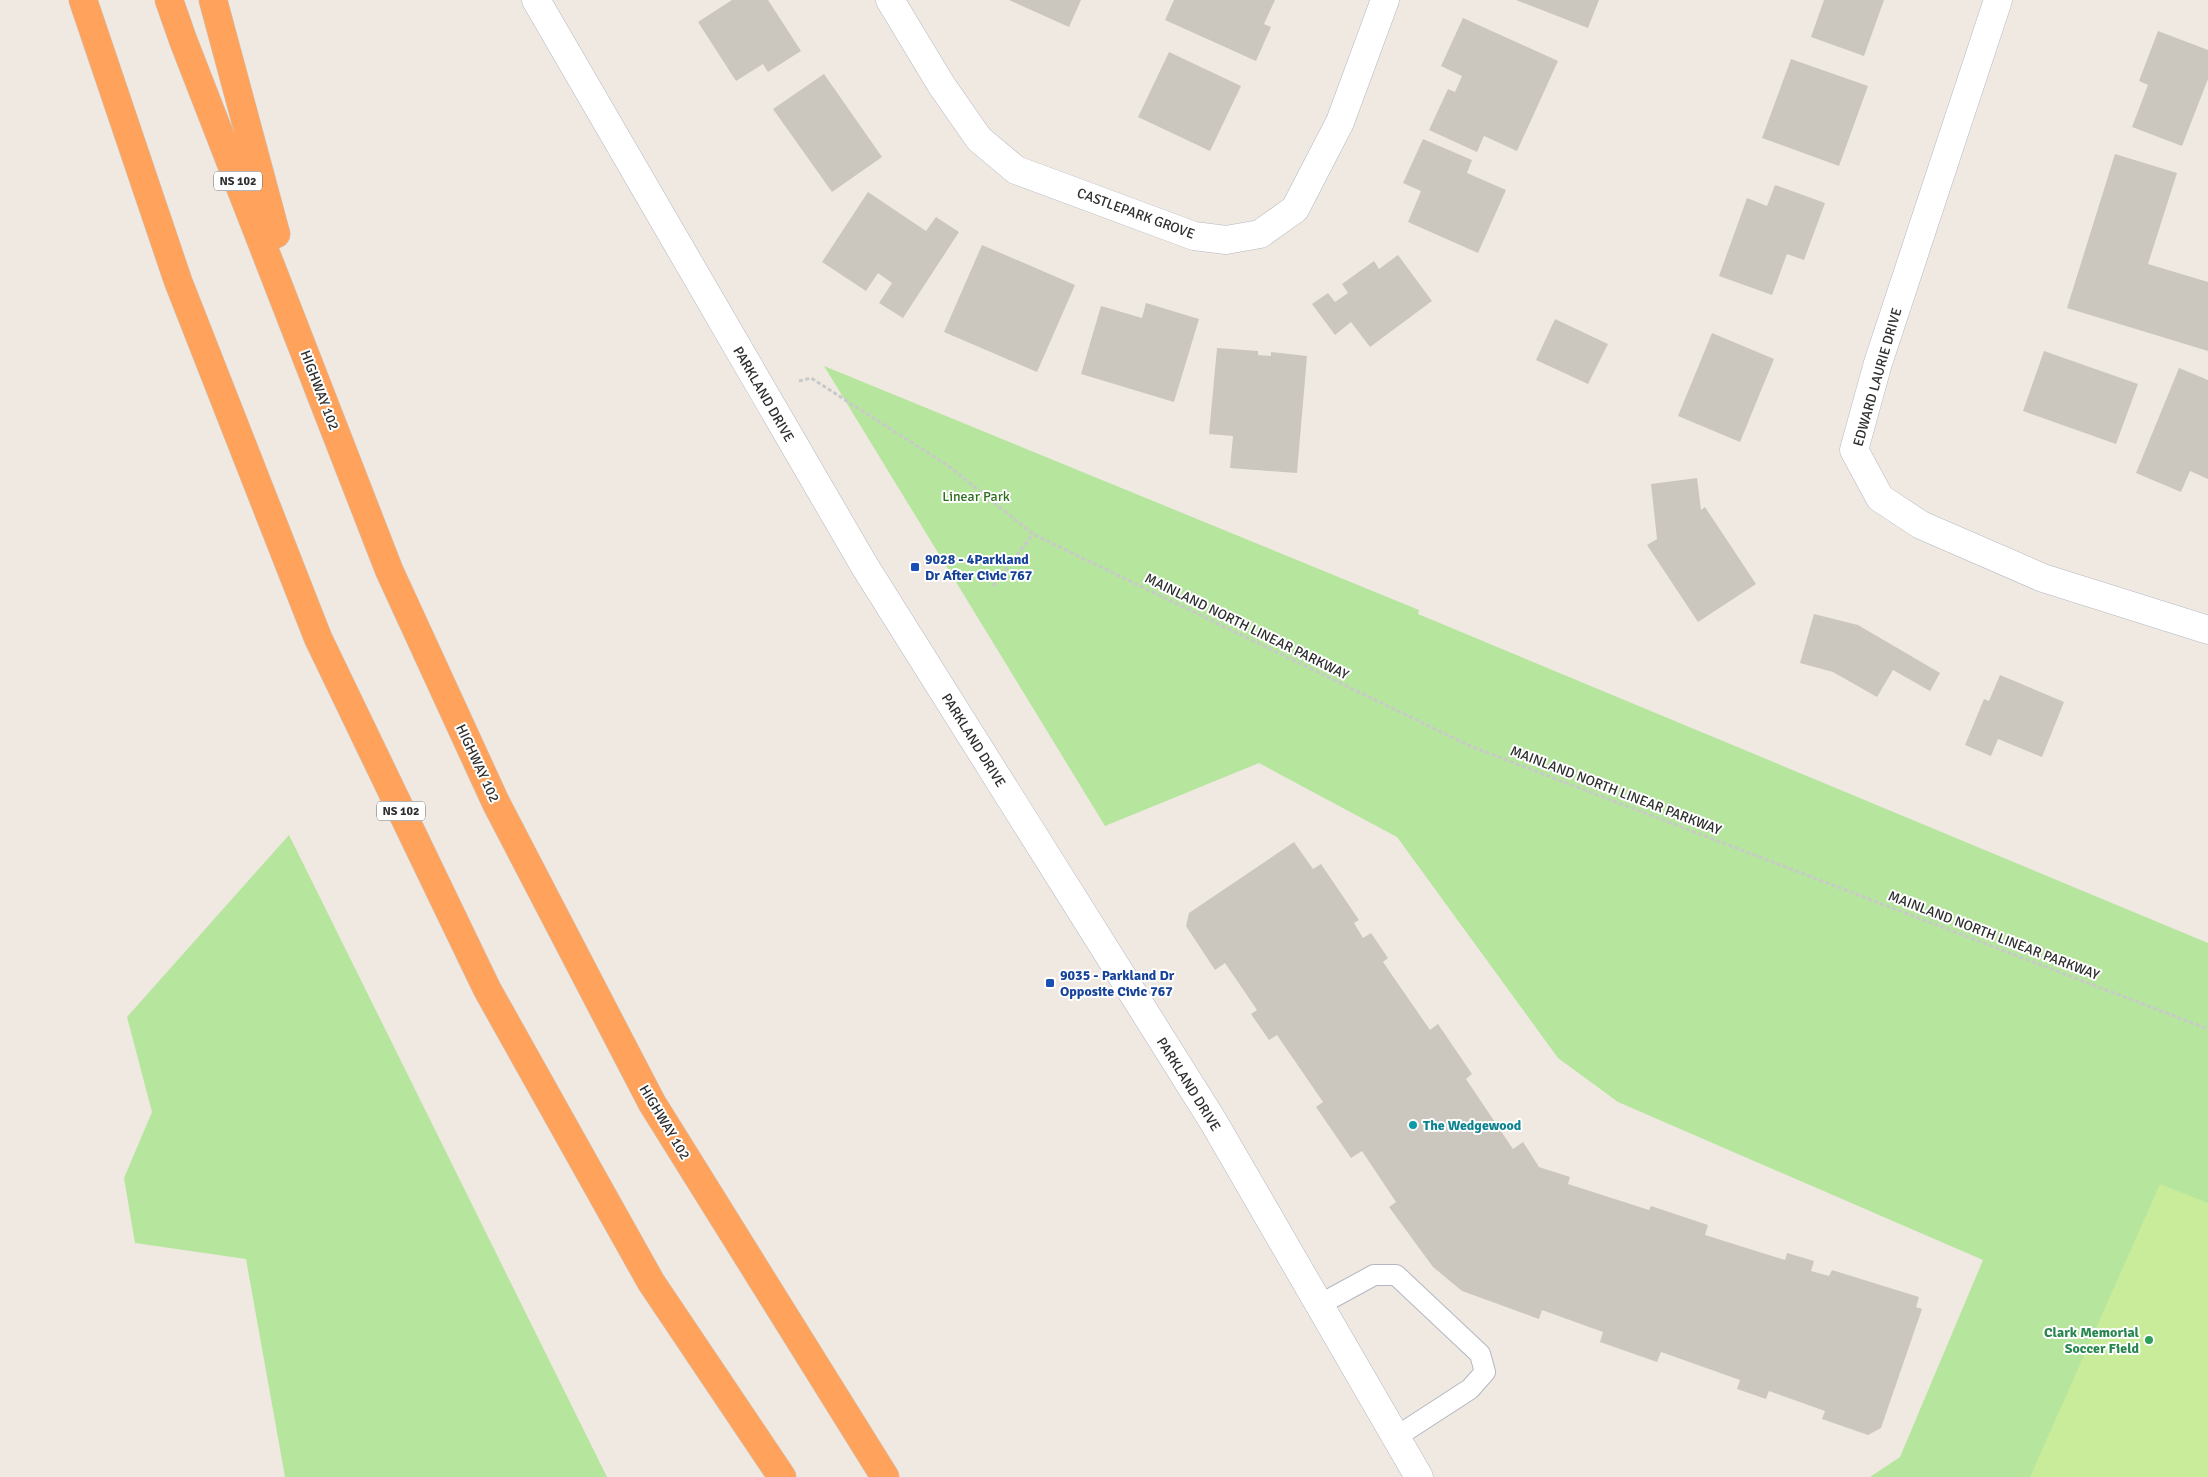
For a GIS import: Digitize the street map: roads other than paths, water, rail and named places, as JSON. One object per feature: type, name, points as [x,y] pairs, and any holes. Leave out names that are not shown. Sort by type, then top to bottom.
[{"type":"highway","points":[[74,0],[115,98]]},
{"type":"highway","name":"NS 102","points":[[83,0],[178,281],[318,638],[487,989],[651,1282],[782,1477]]},
{"type":"highway","name":"HIGHWAY 102","points":[[169,0],[183,40],[310,361],[389,570],[496,803],[652,1103],[885,1477]]},
{"type":"highway","points":[[213,0],[310,361]]},
{"type":"street","name":"PARKLAND DRIVE","points":[[536,0],[864,565],[1212,1121],[1419,1477]]},
{"type":"street","name":"CASTLEPARK GROVE","points":[[890,0],[942,86],[978,139],[1016,170],[1194,236],[1226,240],[1260,234],[1295,209],[1340,122],[1385,0]]},
{"type":"street","name":"EDWARD LAURIE DRIVE","points":[[1998,0],[1878,363],[1854,450],[1880,498],[1921,525],[2043,578],[2208,630]]},
{"type":"lane","points":[[1319,1305],[1374,1275],[1396,1275],[1480,1354],[1485,1372],[1470,1389],[1396,1437]]},
{"type":"place","name":"9028 - 4Parkland Dr After Civic 767","points":[[915,567]]},
{"type":"place","name":"9035 - Parkland Dr Opposite Civic 767","points":[[1050,983]]},
{"type":"place","name":"The Wedgewood","points":[[1413,1125]]},
{"type":"place","name":"Clark Memorial Soccer Field","points":[[2149,1340]]},
{"type":"park label","name":"Linear Park","points":[[976,496]]}]
